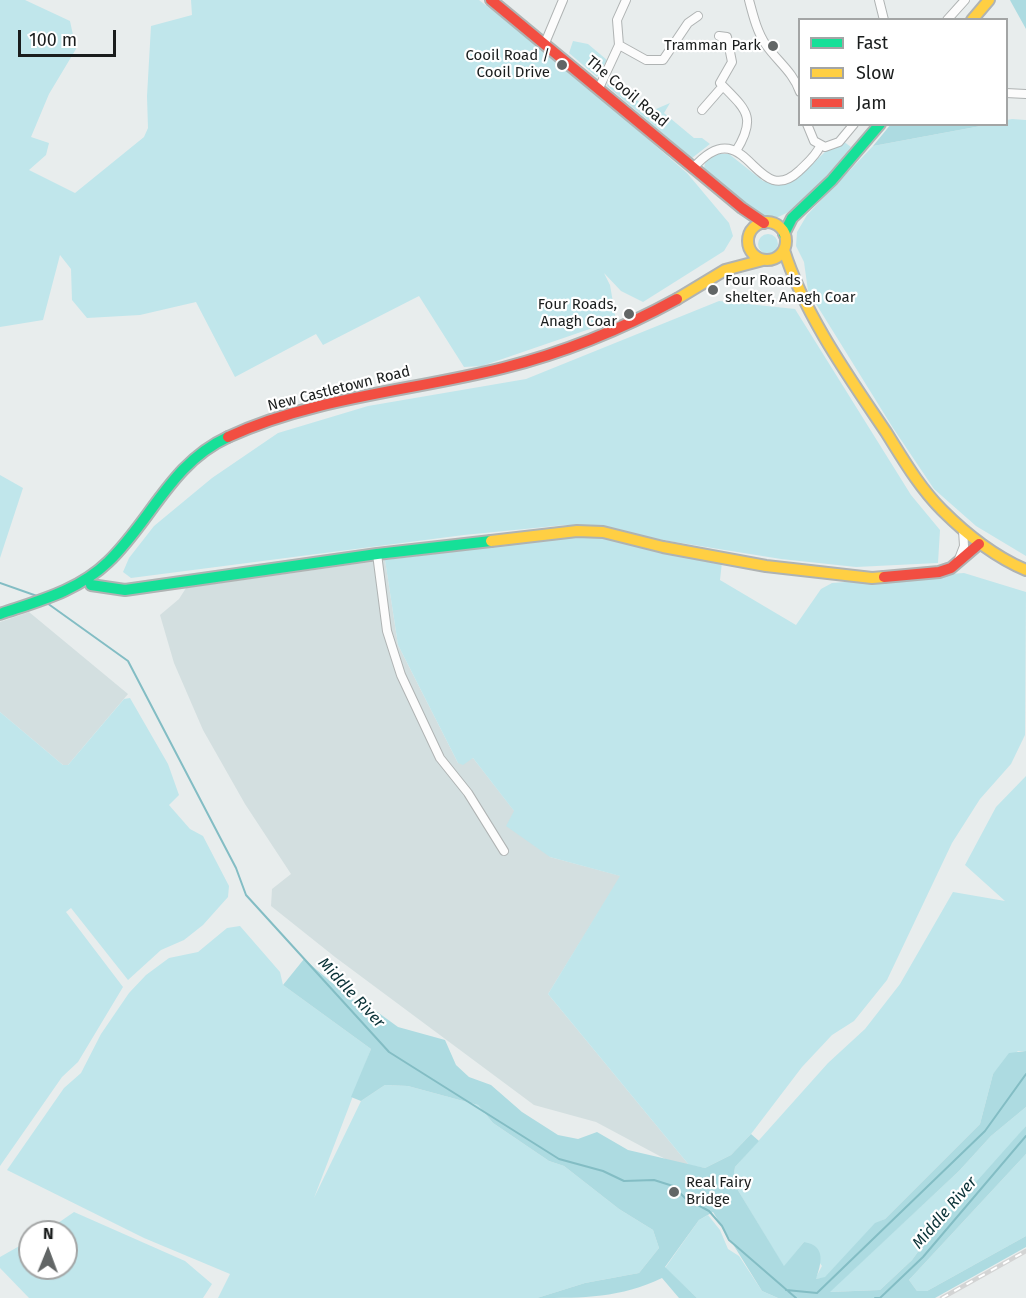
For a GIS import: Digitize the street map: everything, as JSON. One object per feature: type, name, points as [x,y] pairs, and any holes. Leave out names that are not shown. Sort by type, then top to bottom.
[{"type":"main road","name":"The Cooil Road","points":[[491,0],[742,208],[768,223]]},
{"type":"main road","points":[[974,18],[988,0]]},
{"type":"main road","points":[[878,126],[832,180],[792,218],[784,234],[784,250],[792,276],[848,376],[922,487],[979,544],[1003,560],[1026,570]]},
{"type":"main road","name":"The Cooil Road","points":[[742,208],[750,236]]},
{"type":"main road","points":[[731,267],[750,236],[768,223],[792,218]]},
{"type":"main road","points":[[768,223],[784,234]]},
{"type":"main road","points":[[750,236],[753,254],[792,276]]},
{"type":"main road","points":[[731,267],[777,257],[784,250]]},
{"type":"main road","name":"New Castletown Road","points":[[0,614],[58,594],[82,582],[109,561],[178,472],[213,444],[275,418],[342,400],[501,370],[546,356],[663,306],[731,267]]},
{"type":"main road","points":[[91,585],[125,590],[377,554],[578,531],[603,532],[663,547],[845,577],[872,578],[939,572],[957,563],[979,544]]},
{"type":"street","points":[[545,43],[563,0]]},
{"type":"street","points":[[599,88],[619,45],[617,20],[626,0]]},
{"type":"street","points":[[749,0],[760,35],[766,46],[792,74],[798,88]]},
{"type":"street","points":[[879,0],[884,18]]},
{"type":"street","points":[[949,18],[965,0]]},
{"type":"street","points":[[619,45],[646,60],[663,60],[688,23],[698,16]]},
{"type":"street","points":[[719,36],[727,37],[732,52],[732,62],[720,80],[723,86],[740,102],[747,118],[747,133],[735,151]]},
{"type":"street","points":[[702,110],[723,86]]},
{"type":"street","points":[[1008,93],[1026,94]]},
{"type":"street","points":[[808,126],[814,141],[820,146],[830,147],[839,142],[852,126]]},
{"type":"street","points":[[694,167],[711,150],[724,147],[735,151],[764,175],[784,180],[797,173],[820,146]]},
{"type":"street","points":[[957,563],[964,546],[962,529]]},
{"type":"street","points":[[377,554],[387,631],[400,675],[440,758],[468,793],[504,851]]},
{"type":"shaded area","points":[[0,0],[25,0],[70,21],[76,49],[49,94],[31,137],[49,143],[46,155],[29,170],[75,193],[144,137],[148,128],[147,96],[151,26],[192,15],[191,0],[479,0],[560,63],[687,173],[729,223],[733,236],[724,251],[643,302],[621,291],[604,273],[610,285],[616,320],[482,366],[464,367],[419,296],[323,345],[316,334],[235,377],[196,302],[140,315],[87,318],[72,300],[71,269],[60,255],[43,320],[0,327]]},
{"type":"shaded area","points":[[1010,0],[1026,0],[1026,29],[1011,2]]},
{"type":"shaded area","points":[[573,41],[588,44],[607,60],[597,77],[569,53]]},
{"type":"shaded area","points":[[614,73],[616,75],[612,81],[646,107],[656,109],[670,103],[664,113],[694,138],[702,138],[710,144],[692,158],[607,86]]},
{"type":"shaded area","points":[[1008,120],[1026,120],[1026,556],[976,526],[934,489],[893,428],[808,291],[804,262],[796,246],[797,232],[807,215],[873,146],[981,126],[1008,126]]},
{"type":"shaded area","points":[[889,126],[981,126],[873,146]]},
{"type":"shaded area","points":[[843,141],[851,147],[824,179],[800,203],[776,218],[766,217],[750,208],[704,168],[705,163],[714,154],[729,154],[763,181],[780,185],[798,178],[827,150]]},
{"type":"shaded area","points":[[768,234],[775,237],[778,244],[775,251],[768,254],[761,251],[758,244],[761,237]]},
{"type":"shaded area","points":[[719,301],[795,309],[911,495],[940,530],[938,563],[856,567],[781,559],[650,538],[600,525],[565,525],[464,535],[131,578],[123,572],[129,558],[154,526],[212,478],[278,433],[368,406],[526,379]]},
{"type":"shaded area","points":[[0,475],[23,488],[0,558]]},
{"type":"shaded area","points":[[577,537],[604,538],[672,555],[722,562],[720,580],[796,625],[821,589],[832,583],[964,573],[1026,592],[1025,735],[1011,764],[980,799],[952,843],[887,980],[854,1021],[832,1035],[802,1067],[751,1134],[731,1155],[705,1168],[689,1165],[548,994],[620,876],[550,857],[506,826],[514,811],[473,758],[463,765],[458,763],[398,645],[385,560]]},
{"type":"shaded area","points":[[385,560],[398,645],[458,763],[473,758],[550,857],[621,876],[548,994],[689,1165],[669,1161],[596,1122],[534,1105],[335,957],[271,906],[272,889],[291,874],[245,804],[203,730],[174,663],[160,615],[179,599],[186,588]]},
{"type":"shaded area","points":[[29,612],[128,694],[68,765],[63,765],[0,712],[0,622]]},
{"type":"shaded area","points":[[130,698],[168,764],[179,795],[169,805],[190,829],[203,836],[229,886],[228,897],[203,925],[184,940],[161,950],[128,980],[71,908],[66,912],[123,987],[78,1062],[62,1077],[0,1166],[0,712],[63,765],[68,765],[124,699]]},
{"type":"shaded area","points":[[1026,776],[1026,1051],[1018,1051],[993,1074],[980,1124],[885,1219],[875,1224],[825,1278],[815,1279],[822,1266],[804,1242],[784,1267],[733,1182],[735,1167],[828,1063],[865,1029],[900,984],[953,892],[1005,901],[965,865],[996,807]]},
{"type":"shaded area","points":[[240,926],[280,972],[283,985],[371,1049],[314,1198],[361,1101],[385,1085],[408,1086],[478,1105],[493,1123],[549,1161],[564,1166],[619,1209],[653,1230],[659,1248],[639,1273],[585,1283],[537,1298],[218,1298],[230,1274],[144,1238],[7,1170],[64,1088],[81,1073],[101,1034],[129,993],[146,975],[169,958],[198,952],[227,928]]},
{"type":"shaded area","points":[[304,959],[351,999],[365,1003],[398,1027],[445,1040],[456,1065],[469,1077],[491,1085],[522,1112],[558,1135],[578,1139],[597,1132],[628,1150],[705,1168],[731,1155],[751,1134],[759,1141],[735,1167],[733,1182],[784,1266],[804,1242],[816,1247],[820,1262],[816,1279],[825,1277],[875,1223],[885,1219],[980,1124],[993,1074],[1009,1053],[1026,1051],[1026,1107],[991,1136],[959,1171],[830,1292],[880,1290],[912,1260],[936,1227],[1026,1126],[1026,1154],[909,1280],[917,1291],[927,1291],[1026,1236],[1026,1247],[935,1298],[778,1298],[762,1291],[713,1212],[699,1220],[665,1267],[697,1298],[679,1298],[662,1278],[632,1290],[601,1296],[537,1298],[585,1283],[639,1273],[659,1248],[653,1230],[619,1209],[564,1166],[549,1161],[493,1123],[478,1105],[408,1086],[385,1085],[361,1101],[351,1097],[371,1049],[283,985]]},
{"type":"shaded area","points":[[1026,1107],[1026,1126],[936,1227],[912,1260],[880,1290],[829,1292],[959,1171],[991,1136]]},
{"type":"shaded area","points":[[1026,1154],[1026,1236],[927,1291],[917,1291],[909,1280]]},
{"type":"shaded area","points":[[74,1212],[185,1261],[212,1284],[203,1298],[29,1298],[0,1268],[0,1257],[18,1247],[18,1280],[78,1280],[78,1220],[62,1220]]},
{"type":"shaded area","points":[[708,1215],[720,1230],[728,1249],[739,1256],[762,1291],[778,1298],[697,1298],[665,1268],[699,1220]]},
{"type":"waterway","name":"Middle River","points":[[0,583],[37,596]]},
{"type":"waterway","name":"Middle River","points":[[47,603],[128,661],[236,868],[246,895],[389,1052],[559,1159],[603,1171],[624,1181],[654,1180],[673,1186],[685,1198],[709,1211],[722,1226],[729,1240],[796,1298]]},
{"type":"waterway","points":[[786,1290],[817,1293],[985,1131],[1026,1074]]},
{"type":"waterway","name":"Middle River","points":[[875,1298],[880,1298],[923,1257],[1026,1136]]},
{"type":"railway","points":[[942,1298],[1026,1251]]},
{"type":"traffic: fast","points":[[784,234],[792,218],[832,180],[878,126]]},
{"type":"traffic: fast","points":[[0,614],[71,588],[96,572],[123,546],[176,477],[208,448],[228,437]]},
{"type":"traffic: fast","points":[[91,585],[125,590],[377,554],[491,541]]},
{"type":"traffic: slow","points":[[974,18],[989,0]]},
{"type":"traffic: slow","points":[[767,222],[780,228],[786,241],[780,254],[767,260],[754,254],[748,241],[754,228],[767,222]]},
{"type":"traffic: slow","points":[[784,250],[815,321],[919,482],[942,510],[961,528],[1002,558],[1026,570]]},
{"type":"traffic: slow","points":[[677,299],[725,270],[763,260]]},
{"type":"traffic: slow","points":[[491,541],[577,531],[603,532],[663,547],[766,566],[872,578],[884,577]]},
{"type":"traffic: jam","points":[[491,0],[742,208],[764,223]]},
{"type":"traffic: jam","points":[[228,437],[261,423],[329,404],[468,376],[548,355],[614,330],[677,299]]},
{"type":"traffic: jam","points":[[884,577],[939,572],[951,568],[979,544]]},
{"type":"place","name":"Tramman Park","points":[[773,46]]},
{"type":"place","name":"Cooil Road / Cooil Drive","points":[[562,65]]},
{"type":"place","name":"Four Roads shelter, Anagh Coar","points":[[713,290]]},
{"type":"place","name":"Four Roads, Anagh Coar","points":[[629,314]]},
{"type":"place","name":"Real Fairy Bridge","points":[[674,1192]]}]
